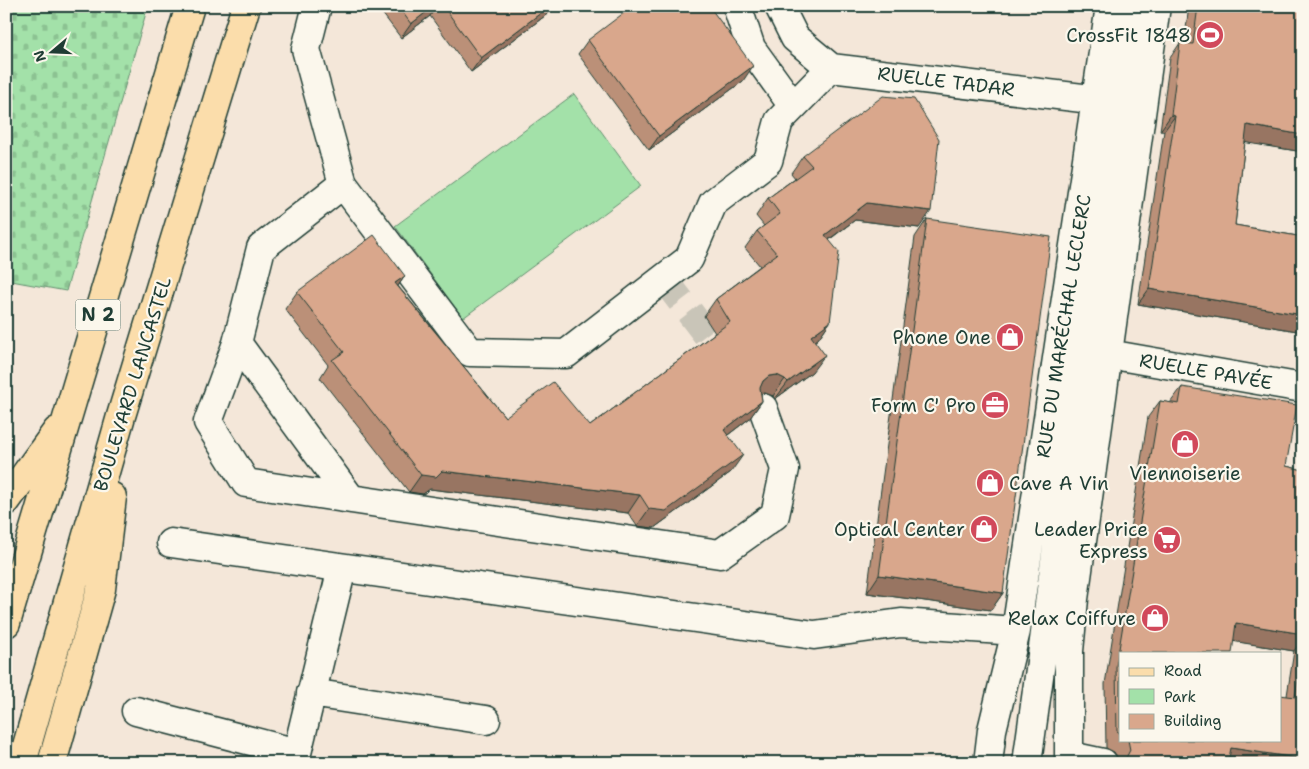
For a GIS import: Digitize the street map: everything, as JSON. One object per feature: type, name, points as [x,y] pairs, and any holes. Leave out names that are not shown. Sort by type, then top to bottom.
[{"type":"main road","name":"N 2","points":[[6,623],[190,6]]},
{"type":"main road","name":"BOULEVARD LANCASTEL","points":[[22,763],[121,416],[246,6]]},
{"type":"main road","points":[[6,501],[68,416]]},
{"type":"main road","points":[[52,763],[101,589],[121,416]]},
{"type":"street","points":[[317,6],[306,49],[343,184],[470,352],[566,354],[689,259],[713,203],[768,161],[779,121],[831,68],[795,38],[779,6]]},
{"type":"street","points":[[737,6],[752,48],[793,106]]},
{"type":"street","name":"RUE DU MARÉCHAL LECLERC","points":[[1069,759],[1068,651],[1108,354],[1119,103],[1110,6]]},
{"type":"street","name":"RUE DU MARÉCHAL LECLERC","points":[[1027,763],[1132,6]]},
{"type":"street","name":"RUE DU MARÉCHAL LECLERC","points":[[988,763],[992,730],[1016,631],[1119,103],[1156,6]]},
{"type":"street","name":"RUELLE TADAR","points":[[831,68],[1119,103]]},
{"type":"street","points":[[343,184],[261,248],[237,343],[208,422],[246,483],[720,554],[775,514],[785,469],[763,408]]},
{"type":"street","points":[[237,343],[351,499]]},
{"type":"street","name":"RUELLE PAVÉE","points":[[1108,354],[1303,388]]},
{"type":"street","points":[[171,543],[814,635],[901,622],[1016,631]]},
{"type":"street","points":[[136,711],[297,753],[342,568]]},
{"type":"street","points":[[311,693],[486,720]]},
{"type":"street","points":[[1069,759],[1104,763]]},
{"type":"green space","points":[[6,6],[148,6],[66,291],[6,280]]},
{"type":"green space","points":[[574,94],[641,186],[463,318],[395,226]]},
{"type":"building","points":[[398,6],[434,6],[411,24]]},
{"type":"building","points":[[443,6],[550,6],[481,58]]},
{"type":"building","points":[[633,6],[709,6],[753,66],[659,136],[588,40]]},
{"type":"building","points":[[1198,6],[1303,6],[1303,135],[1247,125],[1235,225],[1303,237],[1303,315],[1149,289],[1175,116],[1171,115],[1180,43],[1193,44]]},
{"type":"building","points":[[883,96],[914,99],[939,139],[931,211],[867,203],[825,235],[839,252],[830,322],[811,336],[825,355],[788,382],[777,375],[769,376],[763,381],[760,388],[762,401],[724,430],[743,455],[666,511],[649,509],[640,495],[442,471],[436,477],[421,475],[332,360],[344,352],[297,292],[374,235],[405,276],[395,283],[505,417],[553,382],[590,426],[730,322],[716,299],[777,254],[757,231],[780,214],[768,198],[812,166],[803,156]]},
{"type":"building","points":[[927,219],[1051,237],[1003,593],[879,575]]},
{"type":"building","points":[[1182,387],[1297,405],[1286,466],[1303,470],[1303,634],[1236,623],[1232,652],[1119,652],[1119,732],[1117,731],[1116,667],[1160,401],[1179,404]]},
{"type":"building","points":[[1303,651],[1303,759],[1231,748],[1228,763],[1117,763],[1126,758],[1130,750],[1128,742],[1282,742],[1282,695],[1295,697]]},
{"type":"tunnel","points":[[664,279],[732,368]]},
{"type":"place","name":"CrossFit 1848","points":[[1210,35]]},
{"type":"place","name":"Phone One","points":[[1010,337]]},
{"type":"place","name":"Form C' Pro","points":[[995,405]]},
{"type":"place","name":"Viennoiserie","points":[[1185,444]]},
{"type":"place","name":"Cave A Vin","points":[[990,483]]},
{"type":"place","name":"Optical Center","points":[[984,529]]},
{"type":"place","name":"Leader Price Express","points":[[1167,540]]},
{"type":"place","name":"Relax Coiffure","points":[[1155,618]]}]
